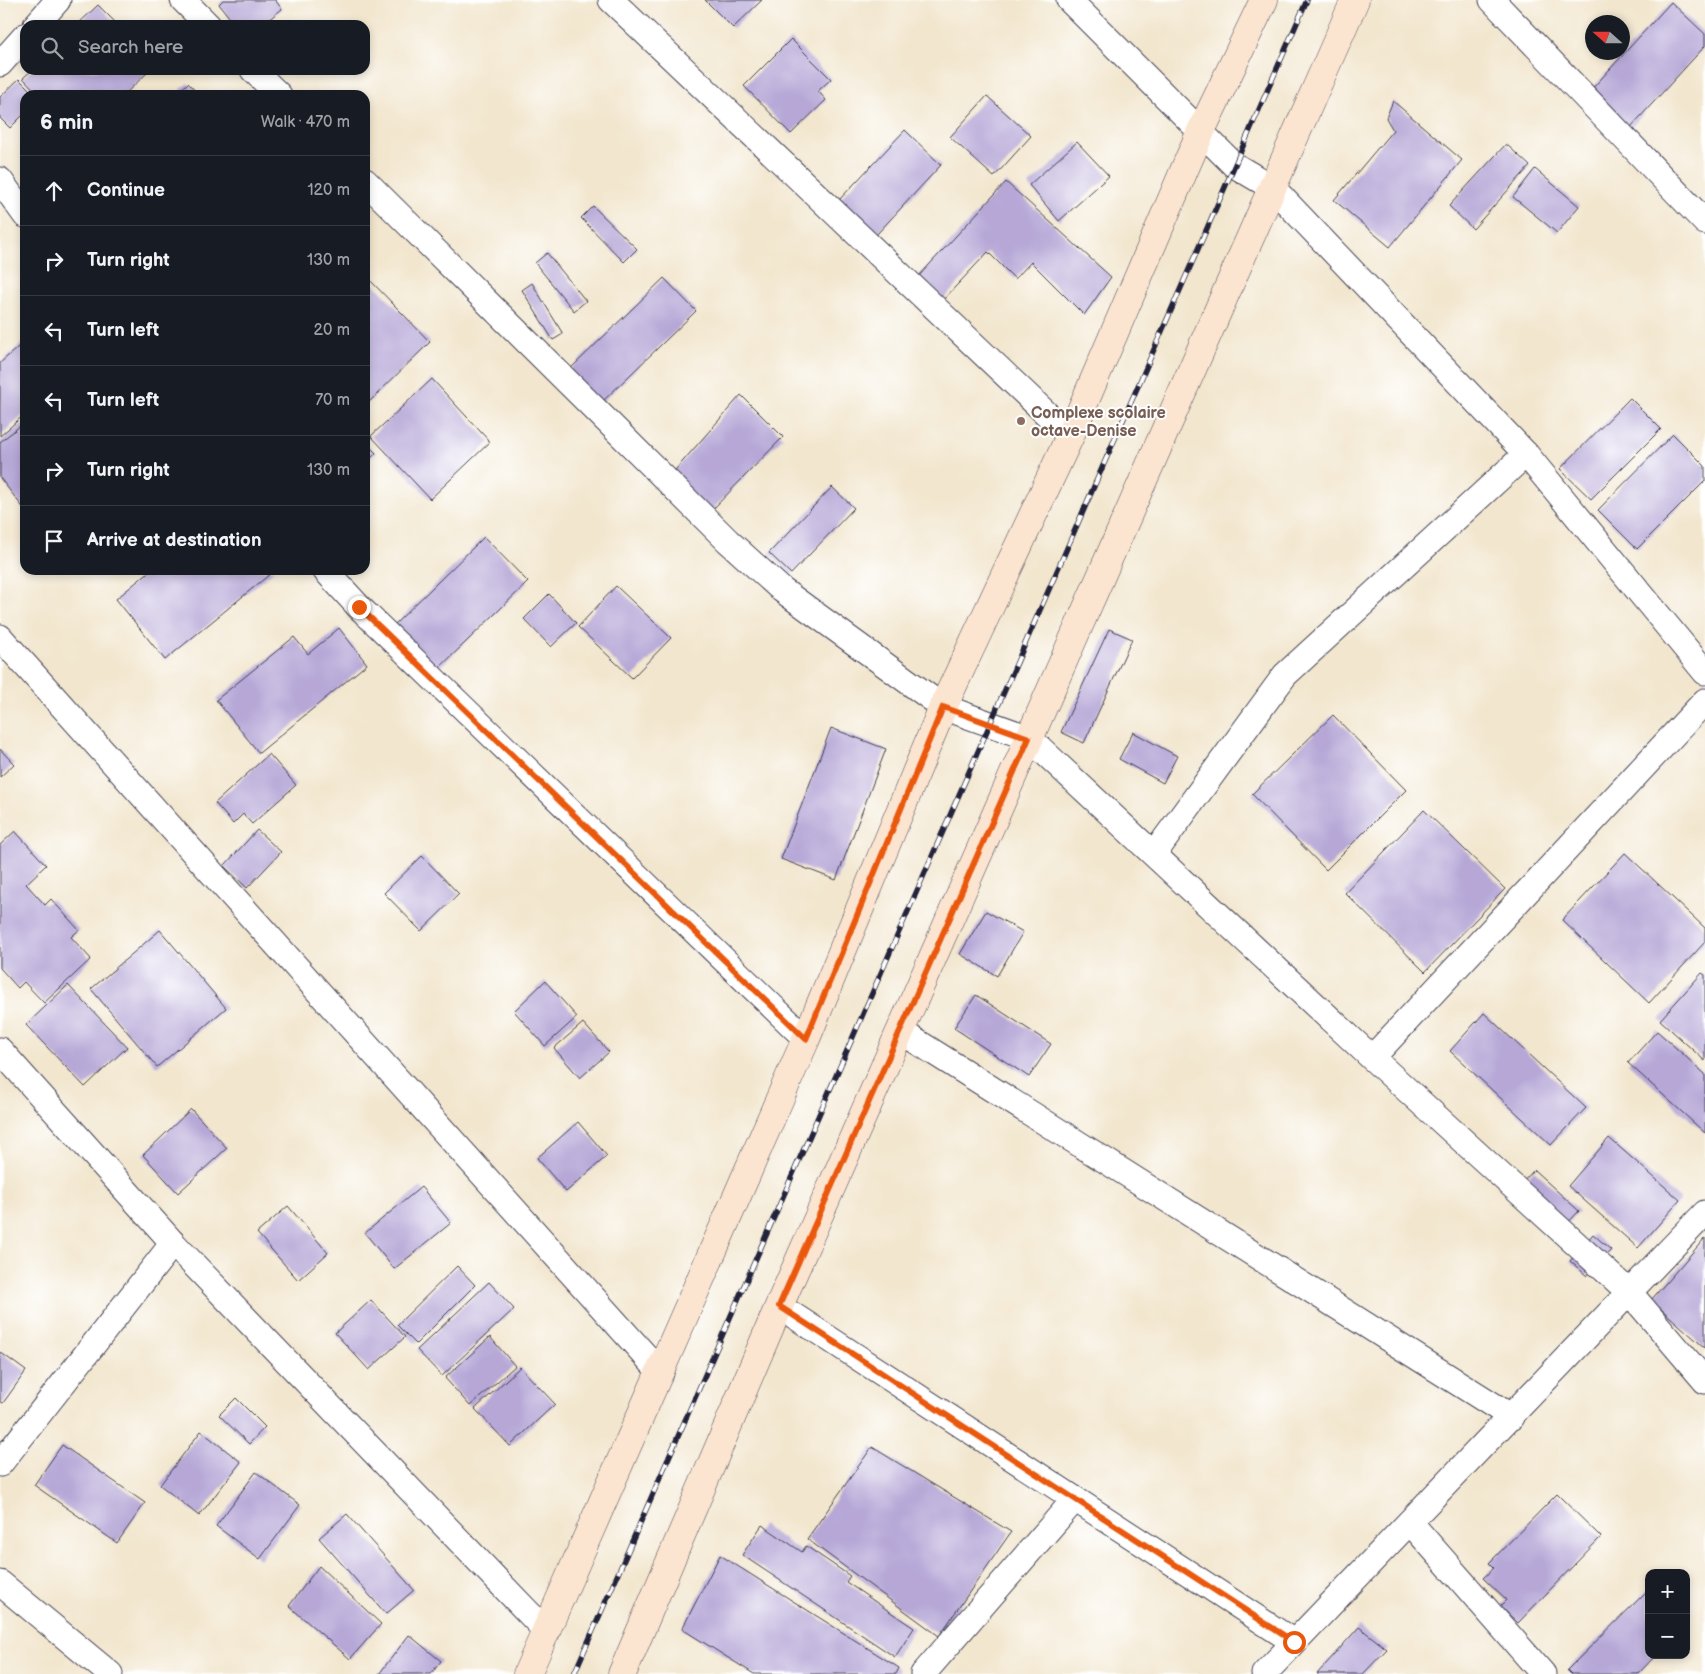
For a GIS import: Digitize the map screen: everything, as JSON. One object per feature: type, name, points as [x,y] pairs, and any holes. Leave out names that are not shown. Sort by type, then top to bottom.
[{"type":"main road","points":[[527,1674],[661,1373],[806,1039],[943,707],[1070,436],[1201,131],[1264,0]]},
{"type":"main road","points":[[622,1674],[779,1306],[1355,0]]},
{"type":"street","points":[[40,20],[58,0]]},
{"type":"street","points":[[183,0],[203,20]]},
{"type":"street","points":[[611,0],[1070,436]]},
{"type":"street","points":[[1069,0],[1234,165],[1273,188],[1526,454],[1705,672]]},
{"type":"street","points":[[1492,0],[1705,222]]},
{"type":"street","points":[[0,64],[20,42]]},
{"type":"street","points":[[259,75],[274,90]]},
{"type":"street","points":[[0,180],[20,208]]},
{"type":"street","points":[[370,186],[728,541],[782,590],[943,707],[1029,738],[1372,1058],[1630,1293],[1705,1380]]},
{"type":"street","points":[[1154,854],[1285,675],[1526,454]]},
{"type":"street","points":[[330,575],[359,607],[806,1039]]},
{"type":"street","points":[[0,637],[661,1373]]},
{"type":"street","points":[[1372,1058],[1705,701]]},
{"type":"street","points":[[900,1031],[1512,1417]]},
{"type":"street","points":[[0,1050],[173,1243],[547,1632]]},
{"type":"street","points":[[1264,1674],[1512,1417],[1705,1213]]},
{"type":"street","points":[[0,1464],[173,1243]]},
{"type":"street","points":[[779,1306],[1294,1642]]},
{"type":"street","points":[[923,1674],[1075,1499]]},
{"type":"street","points":[[1410,1522],[1543,1674]]},
{"type":"street","points":[[0,1583],[110,1674]]},
{"type":"building","points":[[223,0],[275,0],[282,9],[268,20],[231,20],[219,4]]},
{"type":"building","points":[[705,0],[762,0],[733,28]]},
{"type":"building","points":[[1671,2],[1705,34],[1705,46],[1630,128],[1590,91],[1618,60],[1630,60],[1630,47]]},
{"type":"building","points":[[98,5],[113,20],[82,20]]},
{"type":"building","points":[[791,39],[831,79],[818,91],[826,100],[791,134],[744,86]]},
{"type":"building","points":[[26,75],[145,75],[129,90],[34,90],[23,78]]},
{"type":"building","points":[[19,79],[30,90],[20,90],[20,118],[10,128],[0,118],[0,97]]},
{"type":"building","points":[[188,83],[194,90],[180,90]]},
{"type":"building","points":[[987,96],[1031,136],[994,177],[950,137]]},
{"type":"building","points":[[1393,101],[1462,160],[1390,247],[1334,200],[1393,130],[1386,118]]},
{"type":"building","points":[[905,130],[941,165],[876,235],[839,200]]},
{"type":"building","points":[[1077,142],[1109,176],[1059,221],[1029,185]]},
{"type":"building","points":[[1506,144],[1530,166],[1473,229],[1449,206]]},
{"type":"building","points":[[1535,169],[1579,206],[1557,233],[1513,197]]},
{"type":"building","points":[[1006,182],[1111,277],[1084,315],[1031,262],[1015,279],[988,252],[942,301],[917,278]]},
{"type":"building","points":[[593,206],[637,249],[624,262],[581,218]]},
{"type":"building","points":[[547,253],[586,301],[574,311],[535,263]]},
{"type":"building","points":[[664,278],[696,311],[599,405],[567,372]]},
{"type":"building","points":[[370,280],[430,342],[370,401]]},
{"type":"building","points":[[532,283],[563,334],[553,340],[522,290]]},
{"type":"building","points":[[20,345],[20,418],[0,436],[0,363]]},
{"type":"building","points":[[432,379],[490,442],[430,499],[371,436]]},
{"type":"building","points":[[741,395],[783,437],[708,514],[669,477]]},
{"type":"building","points":[[1630,398],[1661,429],[1591,499],[1560,469]]},
{"type":"building","points":[[20,426],[20,504],[0,478],[0,442]]},
{"type":"building","points":[[1673,434],[1705,466],[1705,481],[1637,549],[1598,510]]},
{"type":"building","points":[[370,447],[376,453],[370,459]]},
{"type":"building","points":[[832,487],[854,508],[791,574],[769,553]]},
{"type":"building","points":[[484,537],[528,582],[435,672],[392,627]]},
{"type":"building","points":[[145,575],[269,575],[165,660],[116,599]]},
{"type":"building","points":[[616,586],[671,638],[632,678],[578,627]]},
{"type":"building","points":[[549,594],[576,623],[551,647],[524,619]]},
{"type":"building","points":[[339,628],[367,664],[259,753],[216,700],[294,637],[308,654]]},
{"type":"building","points":[[1109,629],[1132,639],[1084,743],[1061,732]]},
{"type":"building","points":[[1333,715],[1406,790],[1326,870],[1252,794]]},
{"type":"building","points":[[831,728],[886,749],[836,880],[781,859]]},
{"type":"building","points":[[1133,732],[1177,756],[1163,783],[1119,759]]},
{"type":"building","points":[[0,749],[14,764],[0,777]]},
{"type":"building","points":[[269,754],[296,785],[252,824],[243,814],[233,824],[215,803]]},
{"type":"building","points":[[1424,810],[1505,889],[1425,972],[1345,893]]},
{"type":"building","points":[[257,830],[281,852],[247,888],[224,866]]},
{"type":"building","points":[[15,831],[46,865],[26,884],[45,905],[51,899],[79,930],[71,937],[91,959],[44,1003],[24,982],[18,988],[0,968],[0,845]]},
{"type":"building","points":[[1625,853],[1705,928],[1705,942],[1649,1003],[1562,920]]},
{"type":"building","points":[[422,856],[459,894],[421,931],[384,893]]},
{"type":"building","points":[[986,911],[1023,932],[997,976],[960,954]]},
{"type":"building","points":[[160,930],[226,1008],[157,1067],[91,989]]},
{"type":"building","points":[[1702,973],[1705,975],[1705,1061],[1660,1020]]},
{"type":"building","points":[[545,981],[577,1017],[545,1046],[514,1011]]},
{"type":"building","points":[[68,985],[127,1047],[85,1087],[26,1025]]},
{"type":"building","points":[[976,995],[1051,1044],[1029,1077],[954,1028]]},
{"type":"building","points":[[1484,1013],[1586,1108],[1551,1145],[1450,1051]]},
{"type":"building","points":[[583,1023],[609,1052],[580,1078],[554,1048]]},
{"type":"building","points":[[1657,1031],[1705,1074],[1705,1133],[1628,1063]]},
{"type":"building","points":[[191,1109],[227,1148],[178,1193],[143,1155]]},
{"type":"building","points":[[578,1122],[607,1156],[566,1192],[537,1158]]},
{"type":"building","points":[[1609,1138],[1680,1200],[1638,1248],[1568,1186]]},
{"type":"building","points":[[1534,1170],[1579,1211],[1563,1228],[1518,1187]]},
{"type":"building","points":[[421,1187],[451,1223],[394,1269],[365,1233]]},
{"type":"building","points":[[288,1206],[328,1253],[298,1280],[257,1233]]},
{"type":"building","points":[[1593,1234],[1611,1250],[1587,1276],[1570,1261]]},
{"type":"building","points":[[1705,1238],[1705,1348],[1651,1300]]},
{"type":"building","points":[[457,1266],[475,1285],[416,1344],[397,1325]]},
{"type":"building","points":[[489,1282],[514,1309],[442,1376],[417,1350]]},
{"type":"building","points":[[371,1300],[405,1337],[369,1370],[335,1333]]},
{"type":"building","points":[[490,1337],[515,1366],[470,1406],[445,1378]]},
{"type":"building","points":[[0,1352],[26,1371],[3,1403],[0,1402]]},
{"type":"building","points":[[520,1367],[555,1404],[510,1446],[475,1409]]},
{"type":"building","points":[[236,1398],[265,1427],[249,1444],[219,1415]]},
{"type":"building","points":[[201,1431],[241,1462],[199,1516],[160,1485]]},
{"type":"building","points":[[62,1445],[145,1503],[117,1543],[34,1485]]},
{"type":"building","points":[[872,1447],[1011,1532],[939,1636],[807,1539]]},
{"type":"building","points":[[256,1472],[300,1505],[260,1559],[216,1526]]},
{"type":"building","points":[[1557,1494],[1601,1537],[1518,1623],[1500,1606],[1506,1600],[1483,1578],[1494,1568],[1489,1563]]},
{"type":"building","points":[[347,1514],[414,1590],[386,1614],[319,1538]]},
{"type":"building","points":[[762,1525],[802,1552],[806,1546],[850,1576],[846,1582],[914,1628],[895,1657],[742,1555]]},
{"type":"building","points":[[720,1555],[899,1668],[896,1674],[754,1674],[682,1629]]},
{"type":"building","points":[[319,1566],[381,1624],[350,1659],[289,1606]]},
{"type":"building","points":[[1645,1593],[1645,1659],[1652,1659],[1638,1674],[1571,1674],[1567,1670]]},
{"type":"building","points":[[1359,1627],[1387,1649],[1363,1674],[1317,1674]]},
{"type":"building","points":[[409,1635],[441,1661],[431,1674],[379,1674]]},
{"type":"railway","points":[[574,1674],[1307,0]]},
{"type":"place","name":"Complexe scolaire octave-Denise","points":[[1021,421]]},
{"type":"route","points":[[359,607],[806,1039],[943,707],[1029,738],[779,1306],[1294,1642]]}]
